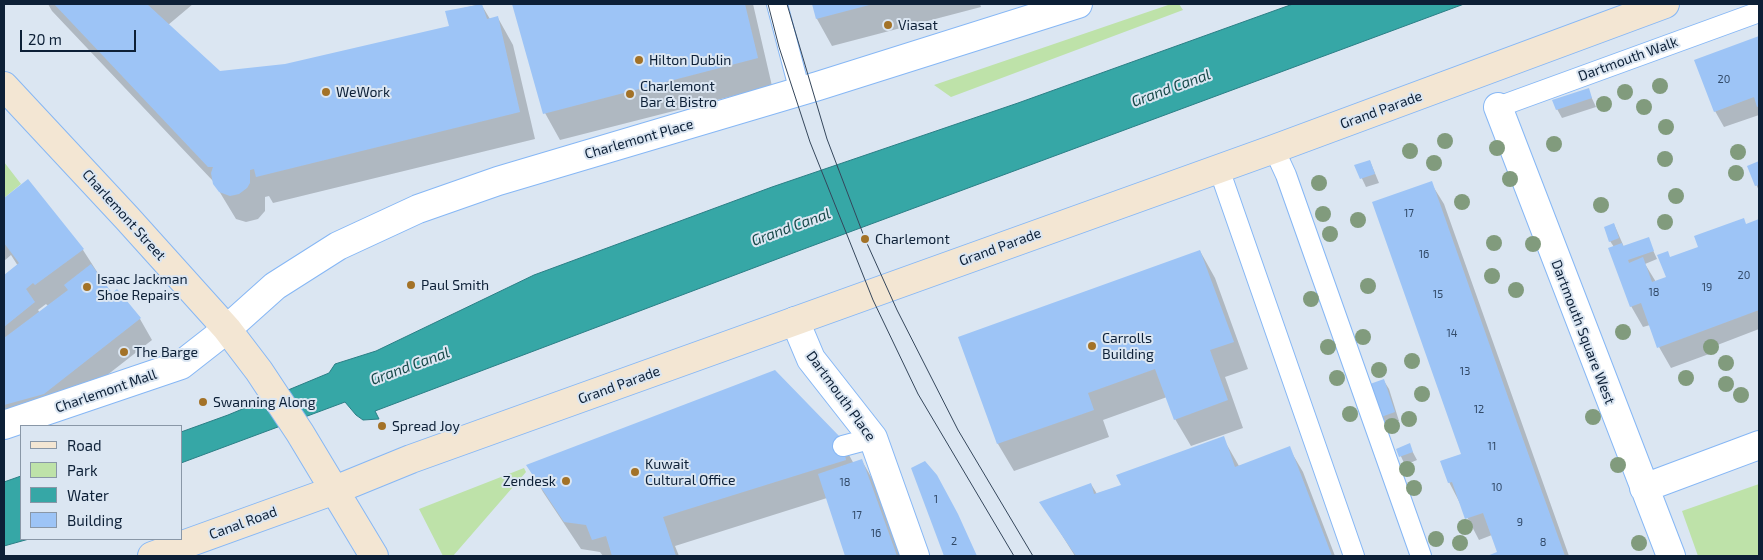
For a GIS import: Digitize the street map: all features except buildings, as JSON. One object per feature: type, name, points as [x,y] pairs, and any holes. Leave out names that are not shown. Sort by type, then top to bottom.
[{"type":"main road","name":"Grand Parade","points":[[335,490],[412,459],[1220,169],[1665,4]]},
{"type":"main road","name":"Charlemont Street","points":[[4,86],[128,218],[227,329],[259,371],[300,433],[374,556]]},
{"type":"main road","name":"Canal Road","points":[[152,556],[335,490]]},
{"type":"street","name":"Charlemont Place","points":[[227,329],[275,286],[338,246],[418,209],[498,181],[800,92],[1078,4]]},
{"type":"street","name":"Dartmouth Square West","points":[[1498,106],[1671,556]]},
{"type":"street","name":"Dartmouth Place","points":[[795,321],[811,359],[873,438],[914,556]]},
{"type":"street","name":"Charlemont Mall","points":[[4,425],[181,365],[227,329]]},
{"type":"street","points":[[1644,488],[1759,446]]},
{"type":"lane","points":[[777,4],[800,92]]},
{"type":"lane","name":"Dartmouth Walk","points":[[1498,106],[1759,12]]},
{"type":"lane","points":[[1274,149],[1286,175],[1422,556]]},
{"type":"lane","points":[[1220,169],[1354,556]]},
{"type":"lane","points":[[843,446],[873,438]]},
{"type":"green space","points":[[1171,4],[1179,4],[1183,10],[951,97],[934,85]]},
{"type":"green space","points":[[4,162],[21,184],[4,198]]},
{"type":"green space","points":[[524,468],[526,472],[453,556],[443,556],[419,509]]},
{"type":"green space","points":[[1759,484],[1759,556],[1698,556],[1682,511]]},
{"type":"water","name":"Grand Canal","points":[[1293,4],[1464,4],[801,250],[375,411],[379,419],[363,420],[345,402],[182,463],[182,432],[228,415],[329,373],[335,364],[376,351],[534,275],[772,187],[1018,103]]},
{"type":"water","points":[[20,476],[20,540],[25,540],[4,546],[4,482]]},
{"type":"tram line","points":[[768,4],[779,47],[810,142],[873,300],[918,394],[1014,556]]},
{"type":"tram line","points":[[787,4],[827,139],[865,239],[897,310],[958,430],[1033,556]]},
{"type":"place","name":"Viasat","points":[[888,25]]},
{"type":"place","name":"Hilton Dublin","points":[[639,60]]},
{"type":"place","name":"WeWork","points":[[326,92]]},
{"type":"place","name":"Charlemont Bar & Bistro","points":[[630,94]]},
{"type":"place","name":"Charlemont","points":[[865,239]]},
{"type":"place","name":"Paul Smith","points":[[411,285]]},
{"type":"place","name":"Isaac Jackman Shoe Repairs","points":[[87,287]]},
{"type":"place","name":"Carrolls Building","points":[[1092,346]]},
{"type":"place","name":"The Barge","points":[[124,352]]},
{"type":"place","name":"Swanning Along","points":[[203,402]]},
{"type":"place","name":"Spread Joy","points":[[382,426]]},
{"type":"place","name":"Kuwait Cultural Office","points":[[635,472]]},
{"type":"place","name":"Zendesk","points":[[566,481]]}]
